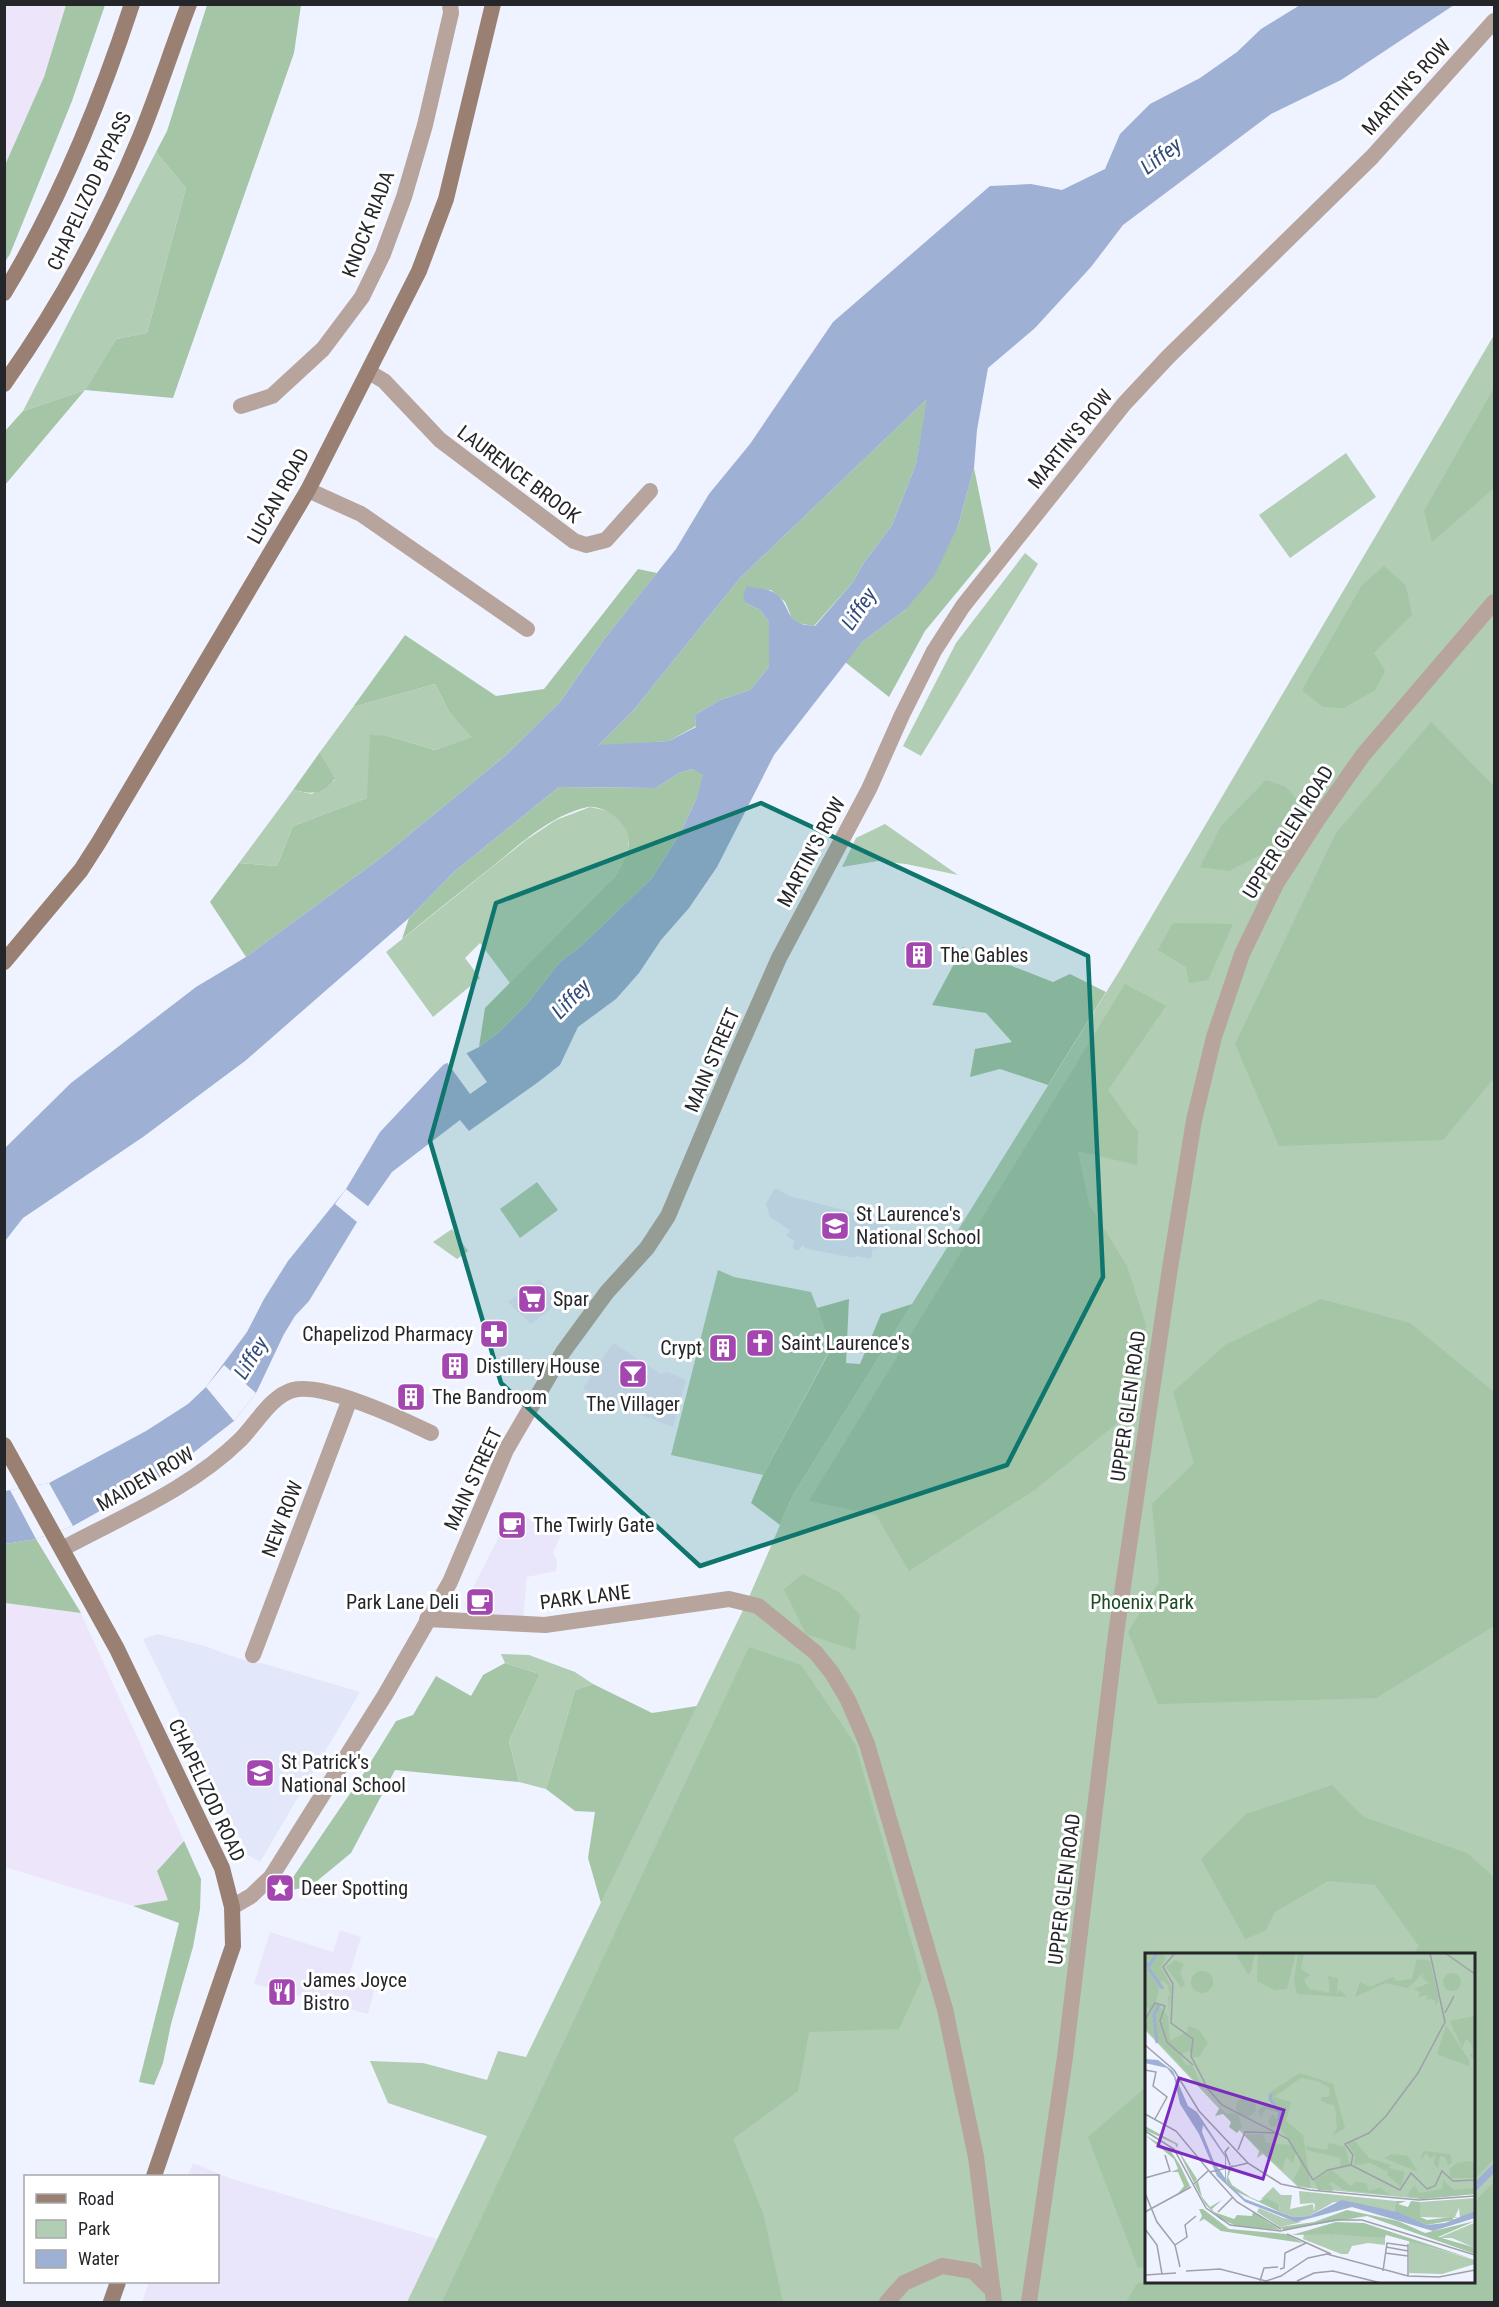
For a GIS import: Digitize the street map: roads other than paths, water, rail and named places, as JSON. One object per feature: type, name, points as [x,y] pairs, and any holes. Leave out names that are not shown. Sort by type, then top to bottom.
[{"type":"main road","name":"CHAPELIZOD BYPASS","points":[[4,293],[56,198],[86,132],[132,4]]},
{"type":"main road","name":"CHAPELIZOD BYPASS","points":[[4,384],[40,333],[90,247],[140,137],[189,4]]},
{"type":"main road","name":"LUCAN ROAD","points":[[4,962],[81,870],[99,842],[308,490],[369,372],[419,271],[446,199],[493,4]]},
{"type":"main road","name":"CHAPELIZOD ROAD","points":[[4,1444],[117,1649],[222,1868],[232,1907],[233,1946],[154,2175]]},
{"type":"main road","points":[[111,2302],[118,2283]]},
{"type":"street","name":"KNOCK RIADA","points":[[241,406],[272,396],[323,349],[362,297],[383,254],[407,186],[425,124],[451,13],[450,4]]},
{"type":"street","name":"MARTIN'S ROW","points":[[779,958],[869,789],[934,651],[963,606],[1124,404],[1168,357],[1372,157],[1494,21]]},
{"type":"street","name":"LAURENCE BROOK","points":[[369,372],[384,381],[440,440],[574,541],[586,545],[606,540],[650,491]]},
{"type":"street","points":[[308,490],[361,514],[527,629]]},
{"type":"street","name":"UPPER GLEN ROAD","points":[[1029,2302],[1065,2057],[1116,1634],[1194,1120],[1214,1037],[1242,954],[1276,884],[1312,828],[1363,755],[1494,602]]},
{"type":"street","name":"MAIN STREET","points":[[232,1907],[251,1896],[271,1876],[385,1695],[450,1582],[506,1450],[563,1352],[607,1292],[647,1248],[668,1216],[732,1062],[779,958]]},
{"type":"street","name":"MAIDEN ROW","points":[[59,1544],[180,1487],[216,1463],[280,1395],[295,1389],[322,1391],[350,1399],[431,1433]]},
{"type":"street","name":"NEW ROW","points":[[253,1655],[350,1399]]},
{"type":"street","name":"PARK LANE","points":[[428,1619],[545,1625],[729,1599],[758,1606],[816,1653],[832,1673],[848,1700],[867,1744],[945,2009],[976,2157],[993,2297]]},
{"type":"street","points":[[887,2302],[904,2283],[942,2266],[973,2271],[993,2297]]},
{"type":"water","name":"Liffey","points":[[1300,5],[1454,5],[1341,80],[1271,114],[1123,225],[1091,267],[1035,328],[988,368],[977,430],[974,468],[958,526],[934,576],[905,610],[862,642],[774,755],[717,867],[689,908],[661,940],[639,973],[616,999],[578,1027],[560,1065],[469,1131],[460,1120],[392,1172],[357,1222],[309,1301],[295,1316],[256,1393],[234,1421],[166,1474],[73,1526],[36,1539],[5,1544],[5,1491],[49,1483],[146,1431],[188,1404],[206,1387],[247,1332],[288,1261],[346,1189],[380,1132],[443,1065],[479,1047],[499,1032],[527,1004],[560,962],[581,946],[652,878],[681,832],[696,799],[703,775],[692,769],[679,773],[656,788],[559,787],[455,871],[409,918],[245,1061],[143,1137],[23,1218],[5,1241],[5,1148],[71,1083],[196,987],[246,957],[382,857],[505,756],[560,702],[605,638],[676,549],[709,494],[750,444],[833,322],[990,186],[1031,184],[1062,190],[1105,169],[1120,134],[1150,104],[1200,78],[1237,52],[1261,29]],"holes":[[[927,399],[916,464],[892,525],[863,564],[853,582],[815,626],[802,624],[792,618],[783,601],[776,594],[747,586],[743,597],[746,603],[760,610],[769,622],[769,667],[750,690],[720,700],[695,715],[696,727],[669,741],[599,745],[633,711],[740,578]]]},
{"type":"waterway","points":[[1475,2187],[1494,2168]]},
{"type":"place","name":"The Gables","points":[[919,955]]},
{"type":"place","name":"St Laurence's National School","points":[[835,1226]]},
{"type":"place","name":"Spar","points":[[532,1299]]},
{"type":"place","name":"Chapelizod Pharmacy","points":[[494,1334]]},
{"type":"place","name":"Saint Laurence's","points":[[760,1343]]},
{"type":"place","name":"Crypt","points":[[723,1348]]},
{"type":"place","name":"Distillery House","points":[[455,1366]]},
{"type":"place","name":"The Villager","points":[[633,1374]]},
{"type":"place","name":"The Bandroom","points":[[411,1397]]},
{"type":"place","name":"The Twirly Gate","points":[[512,1525]]},
{"type":"place","name":"Park Lane Deli","points":[[480,1602]]},
{"type":"place","name":"St Patrick's National School","points":[[260,1773]]},
{"type":"place","name":"Deer Spotting","points":[[280,1888]]},
{"type":"place","name":"James Joyce Bistro","points":[[282,1992]]},
{"type":"park label","name":"Phoenix Park","points":[[1142,1602]]}]
